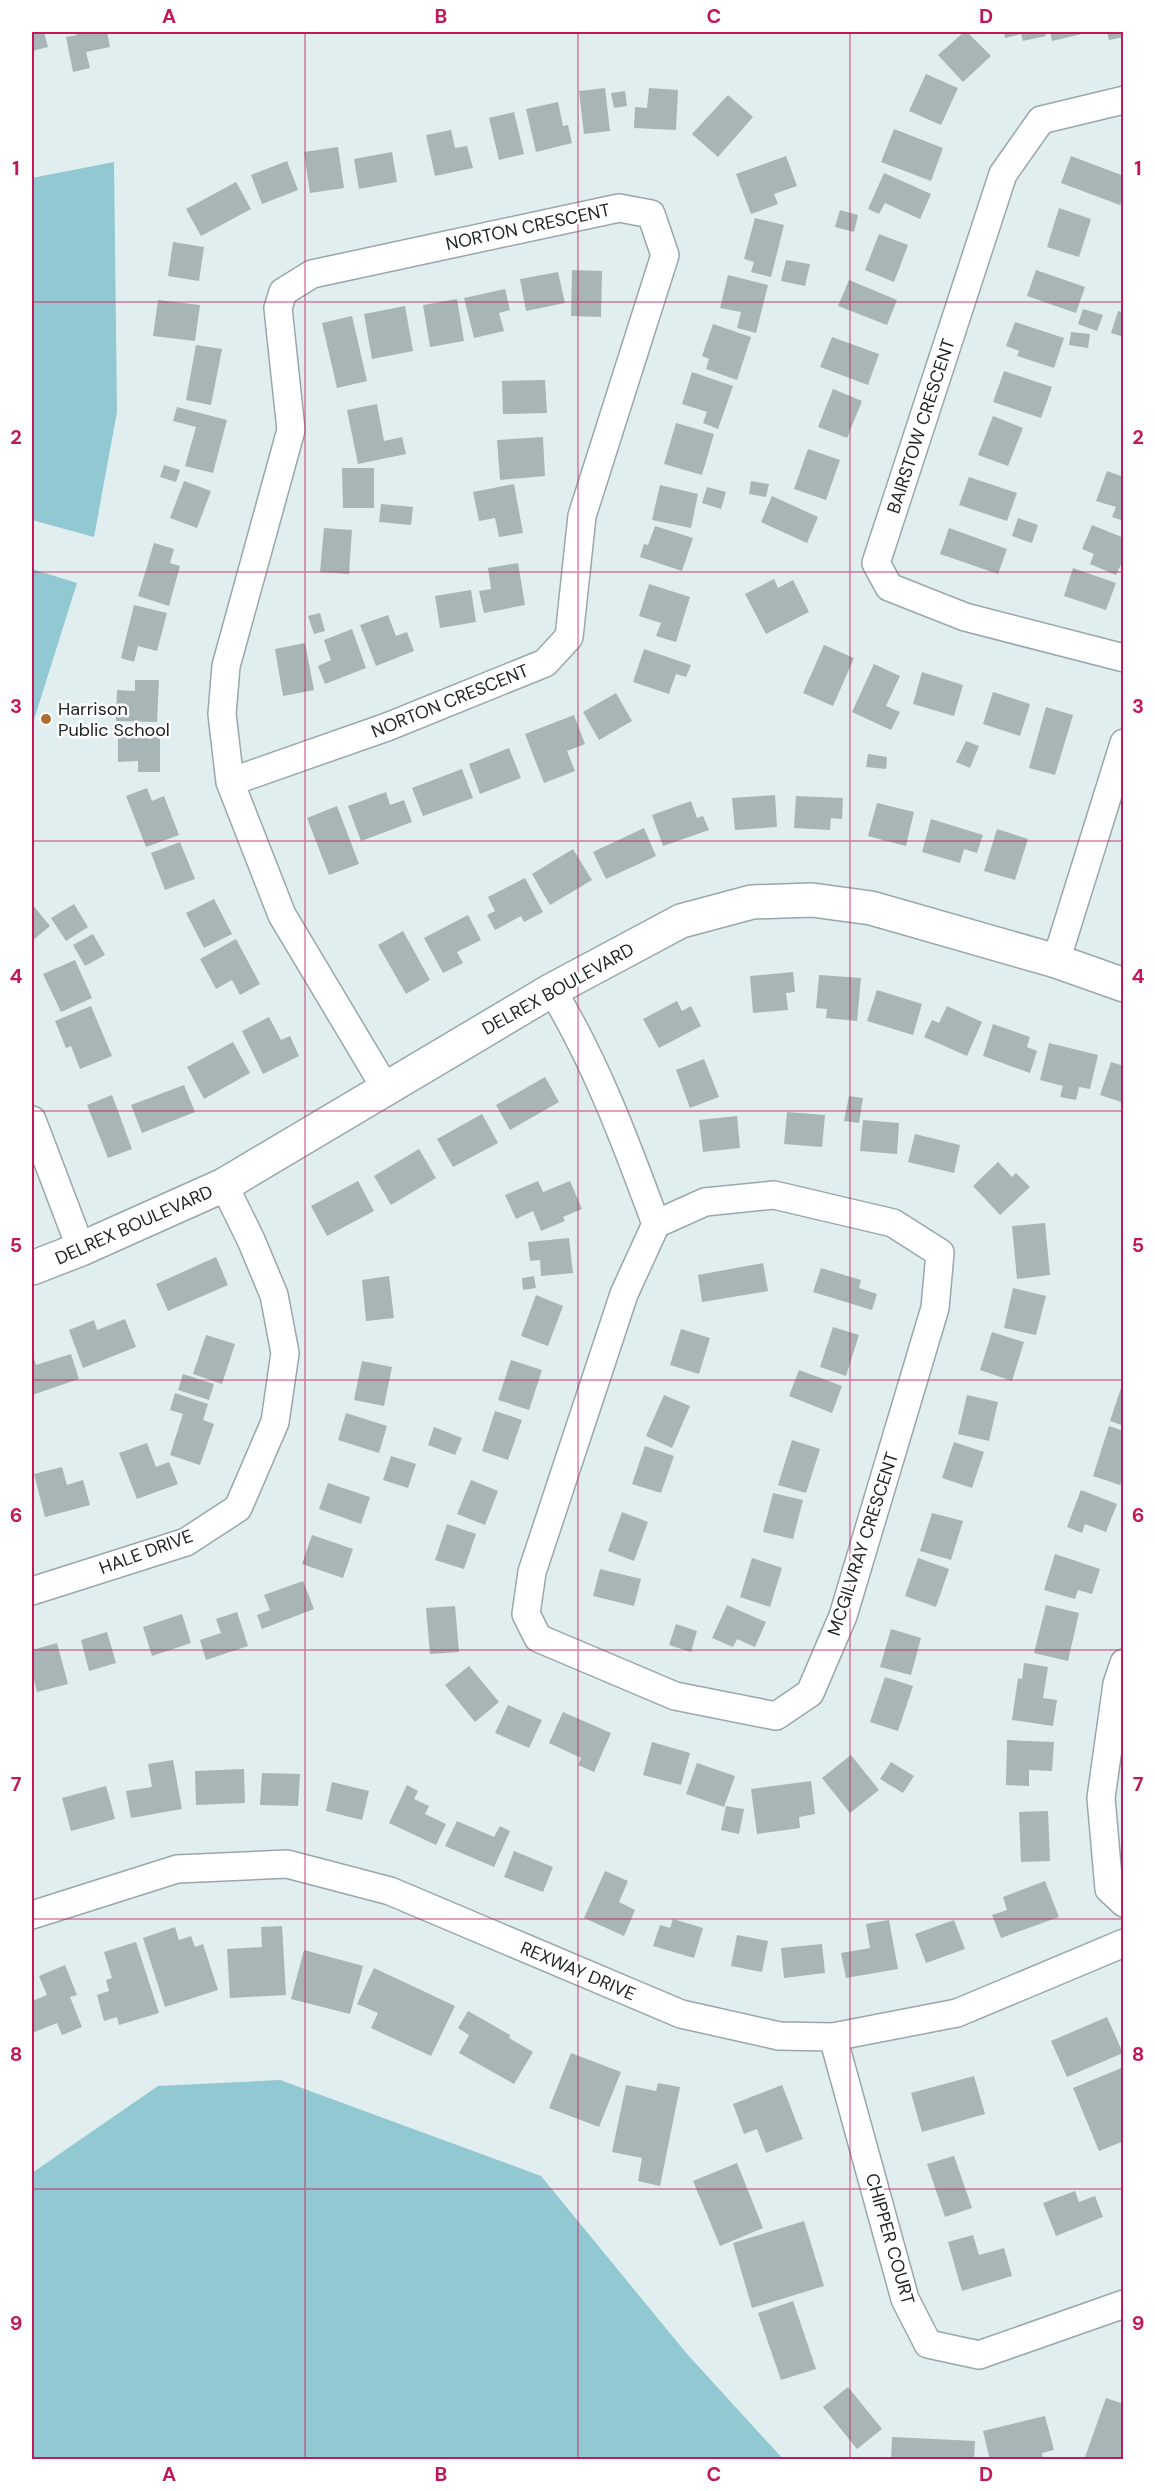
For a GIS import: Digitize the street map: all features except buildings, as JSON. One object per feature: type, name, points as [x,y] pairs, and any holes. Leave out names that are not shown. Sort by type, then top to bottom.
[{"type":"street","name":"BAIRSTOW CRESCENT","points":[[1124,100],[1041,120],[1003,174],[876,563],[889,587],[964,617],[1124,658]]},
{"type":"street","name":"NORTON CRESCENT","points":[[230,782],[387,727],[545,663],[568,637],[582,516],[666,255],[651,214],[619,207],[312,274],[283,292],[278,308],[291,430],[226,666],[222,714],[230,782],[282,915],[386,1089]]},
{"type":"street","points":[[1056,961],[1124,742]]},
{"type":"street","name":"DELREX BOULEVARD","points":[[32,1268],[81,1249],[224,1185],[552,990],[681,921],[752,902],[812,900],[871,908],[1056,961],[1124,985]]},
{"type":"street","points":[[552,990],[575,1028],[618,1119],[656,1224]]},
{"type":"street","points":[[32,1120],[81,1249]]},
{"type":"street","name":"HALE DRIVE","points":[[32,1591],[186,1542],[238,1508],[275,1422],[285,1353],[274,1295],[251,1240],[224,1185]]},
{"type":"street","name":"MCGILVRAY CRESCENT","points":[[774,1195],[893,1223],[940,1253],[935,1308],[843,1616],[810,1693],[776,1716],[675,1696],[538,1638],[526,1614],[532,1572],[624,1294],[656,1224],[705,1202],[774,1195]]},
{"type":"street","points":[[1124,1663],[1117,1684],[1101,1798],[1109,1888],[1124,1903]]},
{"type":"street","name":"REXWAY DRIVE","points":[[32,1915],[177,1869],[287,1864],[390,1891],[681,2014],[779,2036],[833,2037],[957,2013],[1124,1942]]},
{"type":"street","name":"CHIPPER COURT","points":[[833,2037],[904,2299],[928,2344],[979,2355],[1124,2304]]},
{"type":"shaded area","points":[[114,162],[117,412],[94,537],[32,520],[32,178]]},
{"type":"shaded area","points":[[32,569],[77,583],[32,726]]},
{"type":"shaded area","points":[[280,2080],[541,2176],[687,2354],[783,2459],[32,2459],[32,2173],[158,2086]]},
{"type":"place","name":"Harrison Public School","points":[[46,719]]}]
